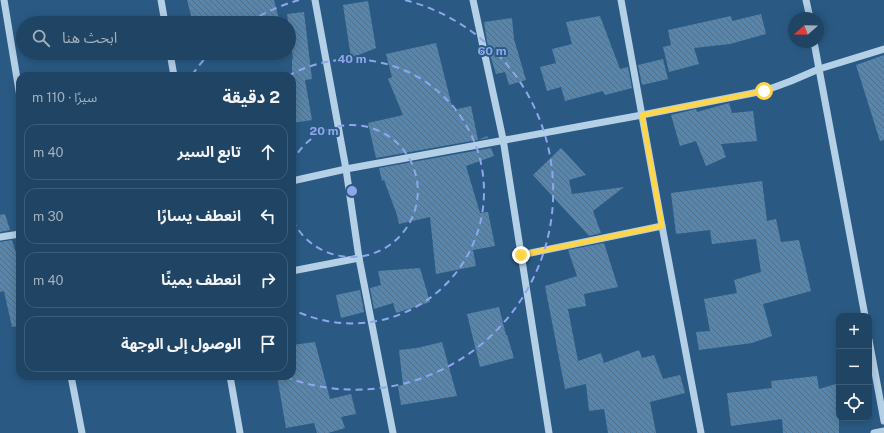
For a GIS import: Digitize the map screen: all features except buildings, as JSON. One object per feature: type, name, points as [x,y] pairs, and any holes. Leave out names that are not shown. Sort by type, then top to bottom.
[{"type":"street","points":[[4,0],[16,73]]},
{"type":"street","points":[[161,0],[164,16]]},
{"type":"street","points":[[316,0],[346,169],[359,258],[393,433]]},
{"type":"street","points":[[473,0],[502,139],[549,433]]},
{"type":"street","points":[[621,0],[662,226],[702,433]]},
{"type":"street","points":[[806,0],[809,12]]},
{"type":"street","points":[[815,48],[863,313]]},
{"type":"street","points":[[296,180],[502,139],[642,115],[764,91],[819,69],[884,49]]},
{"type":"street","points":[[171,60],[173,72]]},
{"type":"street","points":[[521,255],[662,226]]},
{"type":"street","points":[[0,237],[16,235]]},
{"type":"street","points":[[296,270],[359,258]]},
{"type":"street","points":[[871,349],[884,421]]},
{"type":"street","points":[[72,380],[82,433]]},
{"type":"street","points":[[231,380],[240,433]]},
{"type":"street","points":[[874,433],[884,431]]},
{"type":"route","points":[[521,255],[662,226],[642,115],[764,91]]}]
